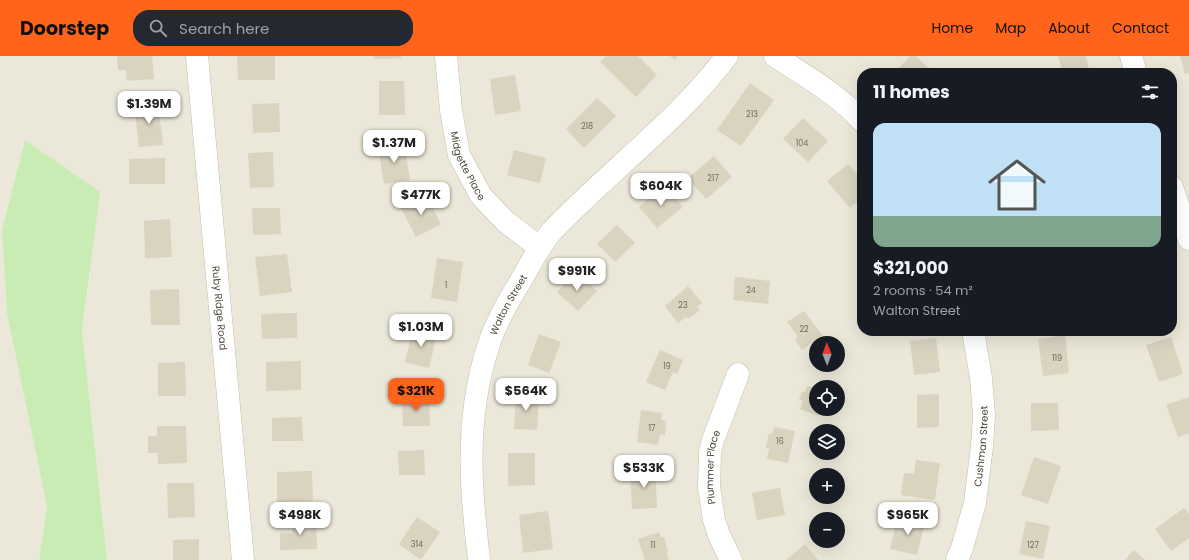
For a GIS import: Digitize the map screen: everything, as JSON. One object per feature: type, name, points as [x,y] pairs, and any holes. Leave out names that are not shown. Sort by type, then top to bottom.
[{"type":"street","name":"Ruby Ridge Road","points":[[196,56],[243,560]]},
{"type":"street","name":"Midgette Place","points":[[446,56],[451,110],[459,155],[481,196],[505,222],[540,248]]},
{"type":"street","name":"Walton Street","points":[[479,560],[472,482],[472,438],[475,401],[488,347],[496,325],[506,305],[540,248],[551,233],[573,210],[686,104],[716,72],[727,56]]},
{"type":"street","points":[[775,56],[837,98],[857,115]]},
{"type":"street","points":[[1131,56],[1135,68]]},
{"type":"street","points":[[1177,202],[1189,239]]},
{"type":"street","name":"Cushman Street","points":[[957,560],[975,503],[982,446],[984,415],[981,378],[974,336]]},
{"type":"street","name":"Plummer Place","points":[[731,560],[719,535],[714,520],[709,487],[709,470],[710,452],[713,440],[738,374]]},
{"type":"shaded area","points":[[0,56],[1189,56],[1189,560],[107,560],[82,331],[90,274],[25,140],[2,230],[7,314],[47,506],[39,560],[0,560]]},
{"type":"green space","points":[[25,140],[100,192],[82,331],[107,560],[39,560],[47,506],[7,314],[2,230]]},
{"type":"building","points":[[117,56],[152,56],[154,79],[127,81],[126,70],[118,70]]},
{"type":"building","points":[[237,56],[275,56],[275,80],[238,80]]},
{"type":"building","points":[[374,56],[401,56],[401,58],[374,59]]},
{"type":"building","points":[[606,56],[638,56],[657,75],[636,97],[600,62]]},
{"type":"building","points":[[670,56],[678,56],[675,60]]},
{"type":"building","points":[[910,56],[916,56],[929,68],[899,68]]},
{"type":"building","points":[[1058,56],[1086,56],[1089,68],[1062,68]]},
{"type":"building","points":[[1180,56],[1189,56],[1189,73],[1185,74]]},
{"type":"building","points":[[515,75],[521,111],[495,115],[490,79]]},
{"type":"building","points":[[379,81],[404,81],[405,115],[379,115]]},
{"type":"building","points":[[750,83],[774,100],[741,146],[717,130]]},
{"type":"building","points":[[597,98],[616,116],[584,148],[566,129]]},
{"type":"building","points":[[158,102],[163,145],[139,147],[134,105]]},
{"type":"building","points":[[279,103],[280,132],[253,133],[252,104]]},
{"type":"building","points":[[803,118],[828,141],[808,162],[783,139]]},
{"type":"building","points":[[404,143],[410,180],[384,184],[378,147]]},
{"type":"building","points":[[514,150],[546,158],[540,183],[507,175]]},
{"type":"building","points":[[273,152],[274,187],[250,188],[248,153]]},
{"type":"building","points":[[714,156],[732,177],[706,199],[688,178]]},
{"type":"building","points":[[165,158],[165,184],[129,184],[129,159]]},
{"type":"building","points":[[848,164],[857,174],[857,202],[850,208],[827,181]]},
{"type":"building","points":[[665,185],[683,207],[657,228],[639,207]]},
{"type":"building","points":[[426,195],[441,224],[416,237],[401,208]]},
{"type":"building","points":[[252,208],[280,208],[281,234],[253,235]]},
{"type":"building","points":[[170,219],[172,257],[145,258],[144,221]]},
{"type":"building","points":[[617,225],[635,243],[615,262],[597,244]]},
{"type":"building","points":[[287,254],[292,292],[260,296],[255,257]]},
{"type":"building","points":[[437,258],[463,262],[457,302],[431,298]]},
{"type":"building","points":[[576,272],[597,291],[578,311],[557,292]]},
{"type":"building","points":[[735,277],[770,281],[768,304],[733,300]]},
{"type":"building","points":[[688,286],[702,303],[697,307],[700,310],[688,319],[686,317],[678,323],[665,306]]},
{"type":"building","points":[[179,289],[180,325],[151,325],[150,290]]},
{"type":"building","points":[[804,311],[822,335],[809,336],[809,345],[802,350],[795,340],[798,337],[787,322]]},
{"type":"building","points":[[297,313],[297,338],[262,339],[261,314]]},
{"type":"building","points":[[413,329],[437,335],[429,368],[405,362]]},
{"type":"building","points":[[539,334],[561,342],[549,373],[528,365]]},
{"type":"building","points":[[1065,336],[1069,373],[1043,376],[1038,339]]},
{"type":"building","points":[[1171,337],[1183,374],[1159,382],[1146,345]]},
{"type":"building","points":[[936,338],[940,372],[914,375],[910,341]]},
{"type":"building","points":[[660,350],[683,360],[677,374],[673,372],[665,390],[646,382]]},
{"type":"building","points":[[301,361],[301,390],[266,391],[266,362]]},
{"type":"building","points":[[185,362],[186,396],[158,396],[158,363]]},
{"type":"building","points":[[807,386],[809,386],[809,412],[800,409],[803,401],[799,399],[802,392],[805,392]]},
{"type":"building","points":[[939,394],[939,427],[917,428],[917,395]]},
{"type":"building","points":[[516,395],[539,396],[537,430],[514,429]]},
{"type":"building","points":[[1189,397],[1189,433],[1178,437],[1166,405]]},
{"type":"building","points":[[402,399],[429,399],[430,426],[403,426]]},
{"type":"building","points":[[1031,403],[1058,403],[1059,430],[1031,431]]},
{"type":"building","points":[[641,410],[662,413],[661,420],[666,421],[665,435],[660,434],[658,445],[637,442]]},
{"type":"building","points":[[302,417],[303,441],[272,441],[272,418]]},
{"type":"building","points":[[157,426],[186,426],[187,463],[158,464],[158,453],[148,453],[148,436],[157,436]]},
{"type":"building","points":[[774,427],[795,431],[788,463],[767,459],[769,448],[766,448],[769,433],[772,434]]},
{"type":"building","points":[[424,450],[425,475],[399,475],[398,451]]},
{"type":"building","points":[[508,453],[535,453],[535,485],[508,486]]},
{"type":"building","points":[[1034,457],[1061,466],[1048,504],[1021,495]]},
{"type":"building","points":[[916,460],[940,463],[935,500],[901,495],[904,473],[914,474]]},
{"type":"building","points":[[655,469],[657,508],[632,509],[630,471]]},
{"type":"building","points":[[312,471],[313,501],[277,502],[277,472]]},
{"type":"building","points":[[167,483],[194,483],[195,517],[168,518]]},
{"type":"building","points":[[780,488],[785,515],[757,520],[752,493]]},
{"type":"building","points":[[1184,508],[1189,514],[1189,538],[1171,551],[1155,529]]},
{"type":"building","points":[[548,511],[553,549],[523,553],[519,515]]},
{"type":"building","points":[[898,516],[925,522],[917,555],[890,549]]},
{"type":"building","points":[[417,517],[440,532],[421,560],[399,544]]},
{"type":"building","points":[[316,518],[317,549],[280,550],[280,533],[292,533],[292,519]]},
{"type":"building","points":[[1026,521],[1050,526],[1043,559],[1019,554]]},
{"type":"building","points":[[659,532],[661,538],[664,537],[668,551],[666,552],[669,560],[645,560],[638,539]]},
{"type":"building","points":[[199,539],[199,560],[173,560],[173,540]]},
{"type":"building","points":[[805,544],[818,560],[786,560]]},
{"type":"building","points":[[1134,550],[1145,560],[1125,560]]}]
